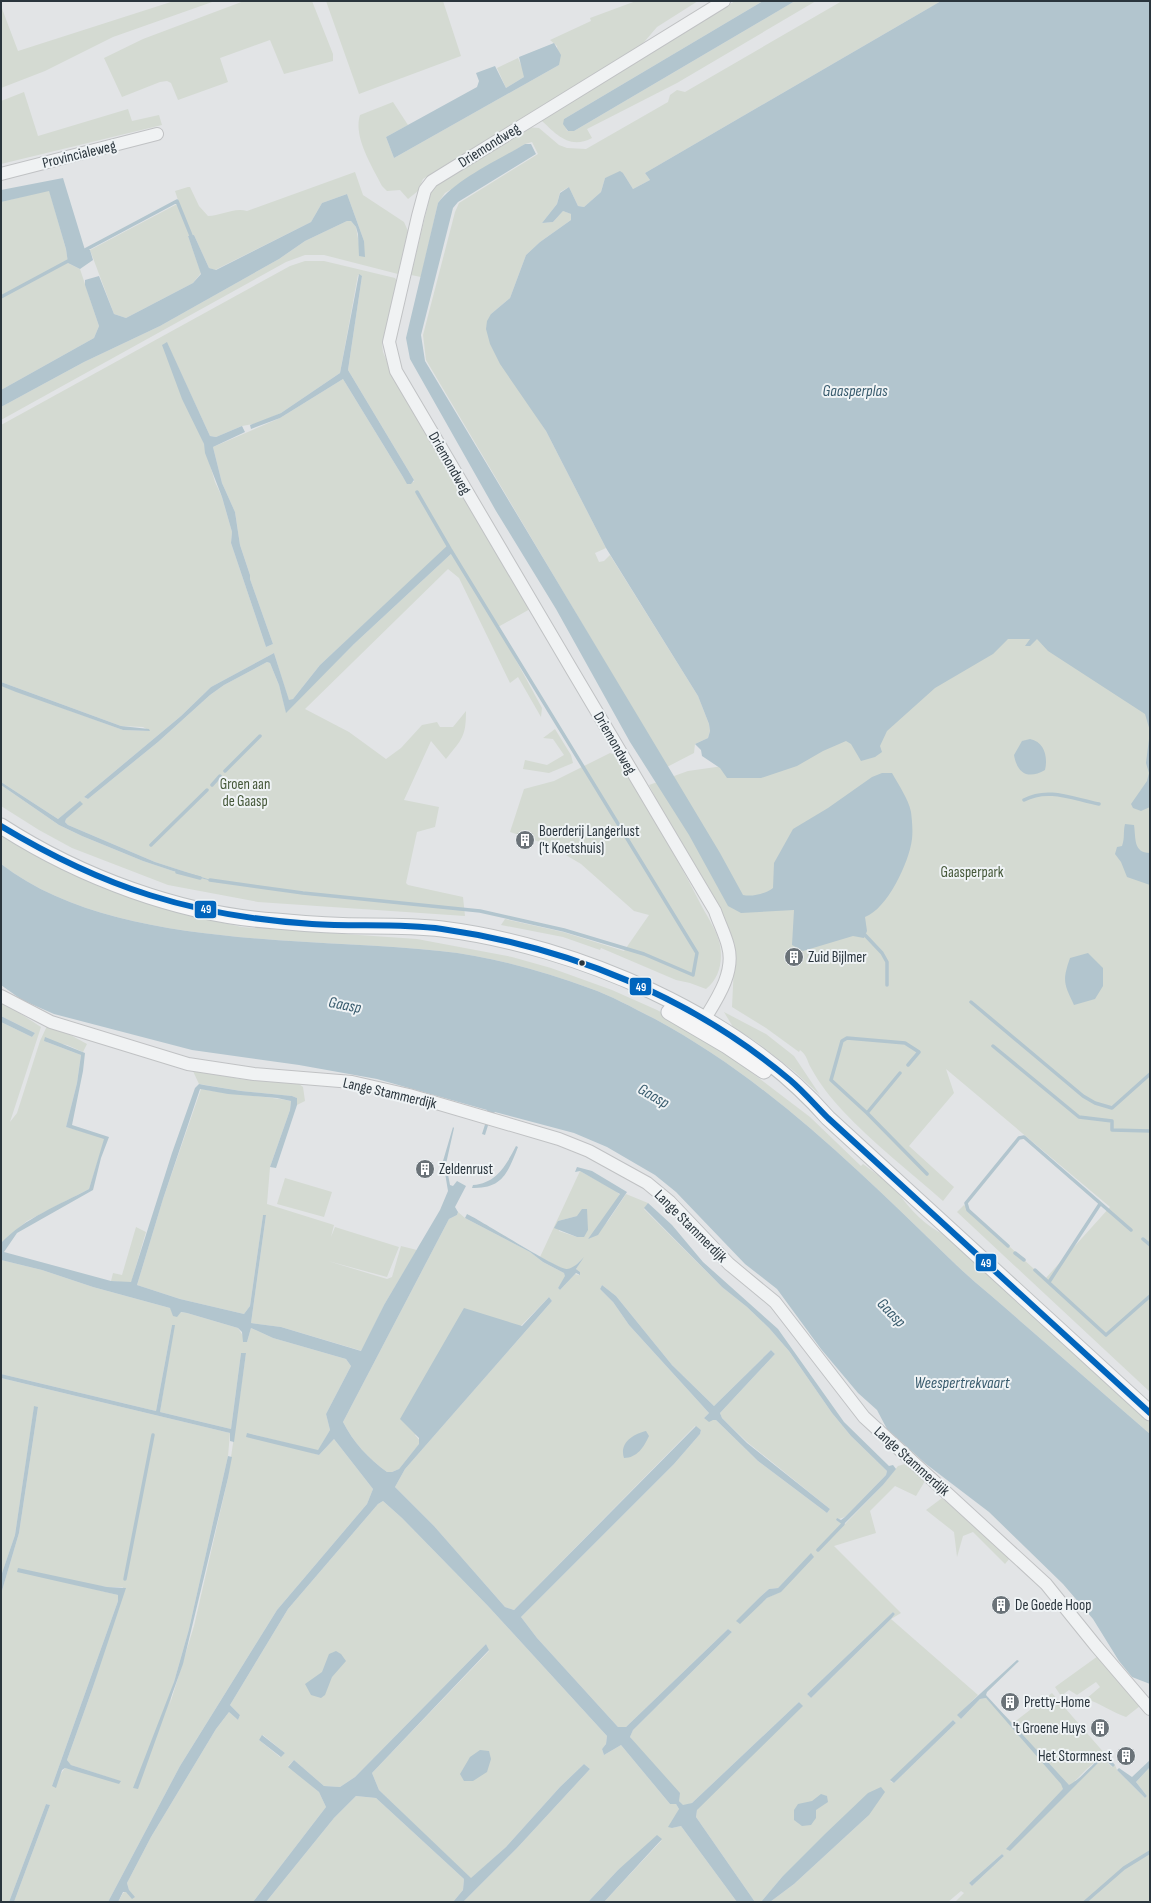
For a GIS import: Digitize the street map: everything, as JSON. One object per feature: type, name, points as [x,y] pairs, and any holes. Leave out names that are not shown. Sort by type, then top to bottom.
[{"type":"main road","points":[[1,826],[31,844],[87,873],[125,888],[161,899],[204,910],[274,921],[370,926],[474,943],[555,963],[733,1036],[776,1068],[809,1096],[828,1118],[1150,1414]]},
{"type":"street","name":"Driemondweg","points":[[701,1024],[726,978],[728,963],[728,947],[715,911],[585,690],[536,611],[396,371],[389,342],[424,190],[432,181],[724,1]]},
{"type":"street","name":"Provincialeweg","points":[[1,174],[157,134]]},
{"type":"street","name":"Lange Stammerdijk","points":[[1,996],[51,1022],[188,1064],[254,1074],[312,1078],[373,1086],[409,1094],[488,1119],[559,1139],[588,1151],[647,1183],[670,1202],[729,1264],[775,1302],[864,1417],[1046,1584],[1096,1646],[1150,1709]]},
{"type":"green space","points":[[174,1],[215,1],[113,37],[45,71],[1,88],[1,6],[18,51]]},
{"type":"green space","points":[[244,1],[312,1],[333,54],[333,61],[284,74],[270,40],[220,58],[228,82],[178,100],[171,83],[167,81],[160,82],[122,97],[104,58],[143,39]]},
{"type":"green space","points":[[326,1],[443,1],[461,56],[359,94]]},
{"type":"green space","points":[[636,1],[698,1],[657,27],[639,48],[423,179],[418,191],[408,199],[400,190],[387,191],[382,186],[361,142],[359,133],[360,115],[393,102],[408,125],[386,137],[394,158],[559,65],[557,46],[550,40],[591,21],[590,18]]},
{"type":"green space","points":[[735,1],[763,1],[564,119],[567,131],[574,131],[795,1],[816,1],[677,83],[587,129],[592,138],[576,142],[563,139],[540,119],[572,101]]},
{"type":"green space","points":[[842,1],[941,1],[645,173],[650,180],[633,189],[623,173],[605,178],[601,192],[584,207],[578,206],[569,187],[560,192],[557,204],[542,223],[553,222],[563,211],[571,214],[571,220],[540,242],[526,255],[510,298],[491,314],[523,395],[546,431],[606,548],[595,553],[599,562],[604,561],[610,555],[698,696],[709,724],[710,731],[708,738],[695,744],[694,753],[667,767],[426,360],[423,335],[455,212],[459,203],[538,154],[532,142],[525,144],[445,193],[438,203],[421,277],[411,275],[432,188],[526,127],[539,128],[559,145],[567,148],[586,149],[668,102],[670,95],[677,90],[685,92]]},
{"type":"green space","points":[[518,58],[525,74],[524,77],[506,88],[497,68]]},
{"type":"green space","points":[[24,92],[38,136],[128,109],[132,121],[159,115],[162,125],[1,164],[1,101]]},
{"type":"green space","points":[[355,172],[363,195],[404,222],[408,231],[398,274],[324,255],[305,255],[286,262],[1,420],[1,407],[84,362],[160,326],[279,259],[305,241],[347,221],[351,221],[356,227],[359,244],[364,241],[347,194],[322,203],[311,222],[215,270],[209,268],[194,235],[188,236],[201,273],[193,283],[126,318],[114,314],[90,250],[179,203],[175,191],[188,187],[190,187],[199,206],[208,216],[213,216],[237,210],[247,211]]},
{"type":"green space","points":[[49,190],[66,249],[68,263],[80,269],[99,326],[94,338],[1,390],[1,202]]},
{"type":"green space","name":"Groen aan de Gaasp","points":[[305,261],[324,261],[395,278],[397,281],[382,344],[383,352],[391,371],[530,609],[498,627],[542,708],[541,717],[518,677],[510,683],[459,578],[448,569],[305,709],[349,732],[386,759],[401,748],[422,725],[437,722],[440,727],[453,727],[466,711],[464,732],[459,742],[446,759],[431,741],[404,800],[439,807],[435,827],[417,832],[406,883],[408,885],[463,897],[465,916],[258,902],[168,885],[72,848],[39,830],[1,806],[1,785],[59,825],[82,836],[143,861],[173,871],[213,881],[155,862],[68,825],[65,822],[66,819],[82,804],[80,802],[58,819],[1,782],[1,686],[123,730],[150,731],[143,727],[121,726],[1,682],[1,425],[290,266]],"holes":[[[358,275],[362,276],[348,370],[414,482],[403,477],[343,379],[280,418],[213,447],[222,483],[235,512],[240,545],[250,579],[273,644],[266,647],[231,543],[232,532],[222,497],[215,482],[204,444],[167,343],[210,436],[216,437],[242,426],[258,423],[281,413],[340,373]],[[449,545],[452,553],[354,644],[286,712],[279,685],[270,663],[267,662],[224,685],[210,695],[158,742],[88,799],[84,797],[181,716],[211,687],[274,653],[289,701],[293,699],[320,665]]]},
{"type":"green space","name":"Gaasperpark","points":[[1005,630],[1044,631],[1150,706],[1150,1392],[957,1212],[964,1205],[1045,1279],[1110,1207],[946,1069],[954,1093],[909,1146],[954,1187],[943,1201],[891,1157],[842,1110],[829,1095],[814,1074],[806,1056],[800,1050],[799,1052],[766,1028],[732,1007],[735,945],[726,921],[684,854],[649,785],[688,771],[723,766]]},
{"type":"green space","points":[[555,729],[571,755],[573,763],[549,773],[523,769],[525,760],[547,765],[564,755],[553,739],[543,738]]},
{"type":"green space","points":[[610,753],[616,755],[659,828],[716,934],[721,951],[719,970],[714,980],[706,989],[676,980],[601,948],[600,950],[563,937],[501,925],[505,919],[563,932],[624,951],[649,915],[634,911],[581,864],[549,845],[510,832],[524,789],[554,781]]},
{"type":"green space","points":[[1,834],[46,861],[81,878],[119,893],[196,917],[242,927],[417,939],[512,957],[551,968],[612,990],[657,1010],[701,1034],[810,1117],[861,1166],[863,1164],[899,1191],[898,1193],[919,1217],[931,1227],[945,1235],[1150,1419],[1150,1434],[966,1274],[881,1192],[810,1128],[774,1098],[736,1070],[696,1043],[655,1019],[598,991],[534,970],[478,956],[440,951],[272,940],[212,934],[153,925],[97,911],[46,892],[1,864]]},
{"type":"green space","points":[[1,1001],[41,1027],[10,1122],[17,1113],[40,1041],[47,1026],[52,1025],[87,1044],[83,1052],[67,1045],[44,1041],[81,1055],[77,1083],[66,1127],[105,1138],[89,1189],[27,1221],[1,1243],[1,1022],[32,1037],[35,1033],[1,1016]]},
{"type":"green space","points":[[724,1012],[766,1034],[794,1056],[820,1095],[795,1072],[758,1043],[733,1027]]},
{"type":"green space","points":[[192,1069],[240,1079],[298,1083],[303,1087],[305,1101],[297,1105],[297,1098],[292,1096],[241,1091],[199,1084]]},
{"type":"green space","points":[[201,1089],[291,1101],[290,1110],[270,1167],[267,1204],[334,1225],[331,1237],[335,1227],[399,1247],[387,1277],[328,1261],[387,1279],[392,1277],[401,1246],[417,1250],[384,1305],[362,1351],[281,1327],[251,1323],[266,1215],[263,1215],[250,1306],[244,1314],[180,1299],[137,1285],[163,1199]]},
{"type":"green space","points":[[580,1171],[616,1191],[620,1195],[589,1239],[608,1221],[626,1194],[648,1203],[644,1209],[722,1287],[747,1307],[769,1328],[789,1351],[832,1413],[851,1436],[887,1471],[886,1475],[845,1517],[836,1520],[844,1525],[883,1485],[898,1466],[908,1463],[925,1481],[916,1496],[895,1486],[870,1511],[876,1533],[834,1546],[901,1613],[891,1619],[978,1695],[958,1715],[961,1719],[980,1699],[986,1698],[1013,1723],[1052,1693],[1106,1755],[1094,1763],[1075,1781],[1077,1784],[1090,1769],[1104,1759],[1112,1767],[1115,1765],[1117,1770],[1145,1798],[1147,1796],[1136,1782],[1150,1767],[1150,1902],[955,1902],[964,1893],[961,1891],[948,1902],[770,1902],[794,1884],[869,1815],[782,1877],[761,1902],[755,1902],[696,1817],[697,1809],[802,1706],[799,1702],[692,1803],[683,1806],[630,1737],[633,1730],[732,1632],[728,1629],[626,1727],[618,1727],[537,1638],[521,1617],[674,1464],[700,1434],[701,1430],[695,1426],[514,1610],[505,1607],[434,1526],[395,1487],[405,1469],[552,1301],[549,1297],[415,1435],[421,1442],[399,1469],[392,1472],[387,1472],[380,1467],[357,1443],[343,1422],[449,1219],[457,1215],[458,1212],[465,1218],[530,1252],[543,1262],[564,1273],[566,1276],[558,1288],[560,1290],[575,1274],[579,1275],[580,1272],[576,1269],[582,1259],[573,1268],[565,1270],[540,1257]],"holes":[[[577,1216],[584,1237],[577,1237],[559,1231],[558,1221]],[[602,1285],[616,1296],[672,1365],[714,1406],[771,1350],[775,1354],[720,1413],[722,1418],[747,1442],[830,1509],[827,1513],[758,1461],[716,1420],[704,1418],[709,1413],[629,1325],[613,1302],[600,1289]],[[811,1554],[781,1591],[767,1598],[737,1621],[769,1589],[778,1588]],[[893,1612],[895,1614],[891,1619],[811,1698],[807,1694]],[[953,1720],[956,1723],[894,1783],[890,1781]],[[1002,1854],[1004,1856],[972,1886],[969,1883]]]},
{"type":"green space","points":[[285,1178],[332,1192],[324,1217],[277,1204]]},
{"type":"green space","points":[[136,1227],[146,1232],[131,1283],[111,1281],[113,1273],[122,1275]]},
{"type":"green space","points":[[1,1260],[42,1270],[93,1287],[170,1308],[172,1311],[187,1313],[238,1328],[247,1342],[251,1328],[273,1338],[346,1359],[351,1366],[326,1414],[330,1430],[318,1451],[247,1433],[319,1455],[334,1439],[373,1489],[367,1504],[277,1610],[180,1766],[108,1902],[14,1902],[50,1805],[46,1804],[9,1902],[1,1902],[1,1594],[19,1533],[38,1407],[34,1407],[15,1535],[1,1576],[1,1378],[230,1433],[228,1456],[189,1629],[174,1682],[170,1704],[194,1626],[228,1478],[246,1353],[241,1353],[231,1429],[160,1412],[174,1325],[172,1325],[156,1411],[1,1374]],"holes":[[[52,1579],[107,1587],[123,1587],[93,1687],[67,1760],[71,1765],[120,1781],[65,1768],[52,1786],[118,1601],[118,1595]]]},
{"type":"green space","points":[[942,1498],[1010,1558],[1005,1564],[973,1532],[963,1536],[957,1557],[954,1532],[926,1510]]},
{"type":"green space","points":[[383,1501],[402,1518],[488,1606],[607,1736],[606,1744],[602,1749],[604,1755],[621,1745],[670,1804],[676,1804],[679,1809],[672,1828],[681,1826],[737,1902],[604,1902],[662,1840],[618,1870],[588,1902],[463,1902],[518,1847],[590,1769],[584,1764],[560,1787],[506,1847],[471,1879],[379,1790],[372,1773],[489,1651],[486,1644],[355,1777],[340,1787],[324,1786],[294,1760],[288,1766],[319,1792],[326,1807],[253,1902],[118,1902],[123,1893],[129,1890],[127,1883],[151,1837],[216,1729],[229,1712],[238,1720],[240,1715],[230,1705],[288,1609],[378,1504]],"holes":[[[263,1735],[285,1753],[280,1757],[259,1740]]]},
{"type":"green space","points":[[1098,1656],[1140,1706],[1126,1717],[1086,1699],[1100,1687],[1096,1682],[1077,1695],[1069,1690],[1061,1696],[1055,1687]]},
{"type":"green space","points":[[356,1796],[376,1798],[464,1879],[463,1890],[453,1902],[266,1902],[334,1818]]},
{"type":"water","points":[[763,1],[795,1],[574,131],[568,131],[563,124],[564,119]]},
{"type":"water","name":"Gaasperplas","points":[[941,1],[1150,1],[1150,731],[1145,714],[1048,651],[1037,639],[1030,646],[1025,646],[1030,639],[1008,639],[993,654],[935,688],[887,731],[880,746],[882,752],[875,757],[861,761],[851,744],[846,741],[823,751],[797,766],[761,778],[727,778],[720,768],[702,756],[701,750],[695,744],[708,738],[710,731],[709,724],[698,696],[606,548],[546,431],[500,364],[490,344],[486,329],[487,321],[491,314],[510,298],[526,255],[540,242],[571,220],[571,214],[563,211],[553,222],[542,223],[557,204],[560,193],[569,187],[578,206],[584,207],[601,192],[605,178],[620,171],[623,173],[633,189],[650,180],[645,173]]},
{"type":"water","points":[[554,43],[561,55],[559,65],[394,158],[386,137],[477,87],[479,81],[476,73],[495,66],[506,88],[524,77],[519,57]]},
{"type":"water","points":[[525,144],[531,144],[536,154],[458,202],[453,208],[421,335],[425,361],[720,853],[743,895],[750,896],[766,892],[773,888],[774,863],[793,829],[828,808],[872,777],[882,773],[892,773],[910,807],[912,839],[902,872],[896,884],[881,905],[865,917],[867,931],[864,938],[853,936],[803,951],[792,945],[794,910],[741,913],[728,906],[689,835],[630,742],[556,609],[496,511],[410,359],[406,338],[438,203],[446,194],[466,178]]},
{"type":"water","points":[[63,178],[85,250],[90,250],[93,260],[80,269],[68,263],[66,249],[49,191],[1,202],[1,190]]},
{"type":"water","points":[[347,194],[364,241],[365,257],[359,256],[358,234],[356,227],[351,221],[347,221],[305,241],[279,259],[160,326],[84,362],[1,407],[1,390],[94,338],[99,326],[85,285],[85,280],[99,276],[114,314],[126,318],[193,283],[201,274],[188,236],[194,235],[209,268],[216,270],[311,222],[322,203]]},
{"type":"water","points":[[359,274],[362,276],[348,370],[414,480],[411,484],[407,484],[343,379],[280,418],[251,429],[250,425],[281,413],[340,373]]},
{"type":"water","points":[[167,342],[210,436],[216,437],[242,426],[245,432],[213,447],[222,483],[235,512],[240,545],[250,579],[273,644],[266,647],[231,543],[232,532],[222,497],[205,453],[204,444],[182,399],[162,345]]},
{"type":"water","points":[[449,544],[452,553],[354,644],[286,713],[279,685],[270,663],[267,662],[224,685],[210,695],[158,742],[88,799],[84,797],[181,716],[211,687],[274,653],[289,700],[293,699],[320,665]]},
{"type":"water","points":[[1,682],[121,726],[149,729],[150,731],[123,730],[16,692],[1,686]]},
{"type":"water","points":[[1150,731],[1150,807],[1141,811],[1133,808],[1131,804],[1147,781],[1149,773],[1146,763]]},
{"type":"water","points":[[1030,739],[1039,743],[1046,756],[1045,770],[1039,773],[1024,773],[1015,761],[1014,755],[1022,741]]},
{"type":"water","points":[[1,782],[58,819],[80,801],[83,804],[66,819],[65,822],[68,825],[155,862],[220,883],[173,871],[143,861],[82,836],[59,825],[1,785]]},
{"type":"water","points":[[1125,824],[1134,825],[1135,840],[1138,848],[1150,853],[1150,885],[1127,877],[1121,862],[1115,854],[1117,847],[1122,846]]},
{"type":"water","name":"Weespertrekvaart","points":[[1,864],[46,892],[97,911],[153,925],[212,934],[272,940],[459,953],[497,960],[534,970],[589,988],[622,1002],[696,1043],[736,1070],[774,1098],[810,1128],[881,1192],[966,1274],[1150,1434],[1150,1684],[1132,1677],[1119,1661],[1093,1619],[1063,1584],[989,1512],[926,1464],[887,1429],[877,1410],[858,1393],[821,1349],[777,1289],[745,1264],[676,1192],[655,1175],[607,1147],[574,1133],[495,1112],[491,1116],[485,1135],[482,1134],[488,1115],[487,1110],[377,1079],[299,1065],[192,1050],[54,1014],[22,1000],[1,985]]},
{"type":"water","points":[[1088,953],[1103,968],[1103,986],[1095,999],[1074,1005],[1065,982],[1067,966],[1070,958]]},
{"type":"water","points":[[1,1016],[35,1033],[32,1037],[1,1022]]},
{"type":"water","points":[[45,1037],[85,1053],[83,1071],[72,1125],[109,1137],[101,1158],[93,1190],[17,1233],[4,1252],[111,1281],[131,1282],[172,1153],[195,1088],[199,1084],[241,1091],[292,1096],[297,1098],[297,1105],[276,1168],[270,1167],[290,1110],[291,1101],[277,1098],[228,1094],[200,1089],[163,1199],[137,1285],[180,1299],[244,1314],[250,1306],[263,1215],[266,1215],[251,1323],[281,1327],[361,1351],[384,1305],[440,1210],[448,1191],[443,1161],[453,1127],[454,1128],[446,1164],[450,1185],[453,1186],[457,1181],[466,1186],[455,1207],[458,1212],[457,1215],[449,1219],[343,1422],[357,1443],[380,1467],[387,1472],[392,1472],[399,1469],[419,1444],[419,1438],[400,1419],[464,1308],[522,1326],[549,1297],[552,1301],[405,1469],[395,1487],[434,1526],[505,1607],[514,1610],[696,1426],[701,1430],[700,1434],[674,1464],[521,1617],[537,1638],[618,1727],[626,1727],[728,1629],[732,1632],[633,1730],[630,1737],[680,1793],[679,1801],[683,1805],[692,1803],[799,1702],[803,1706],[697,1810],[696,1817],[755,1902],[737,1902],[681,1826],[672,1828],[668,1827],[679,1809],[676,1804],[670,1804],[621,1745],[604,1755],[602,1749],[606,1744],[607,1736],[488,1606],[402,1518],[383,1501],[378,1504],[288,1609],[230,1705],[240,1715],[238,1720],[229,1712],[216,1729],[151,1837],[127,1883],[129,1890],[135,1897],[132,1899],[126,1892],[123,1892],[118,1902],[108,1902],[180,1766],[277,1610],[367,1504],[373,1489],[334,1439],[319,1455],[246,1437],[247,1433],[318,1450],[330,1430],[326,1414],[351,1366],[346,1359],[273,1338],[251,1328],[247,1342],[243,1342],[242,1332],[238,1328],[187,1313],[181,1312],[177,1317],[173,1316],[170,1308],[93,1287],[42,1270],[1,1260],[1,1243],[10,1234],[31,1219],[89,1189],[104,1139],[66,1127],[77,1083],[81,1055],[44,1041]]},
{"type":"water","points":[[516,1146],[518,1147],[511,1164],[498,1182],[491,1186],[472,1188],[473,1185],[481,1184],[495,1177],[500,1172]]},
{"type":"water","points":[[577,1167],[592,1171],[627,1192],[598,1235],[588,1239],[620,1194],[580,1171],[575,1172]]},
{"type":"water","points":[[648,1203],[672,1225],[703,1262],[778,1329],[844,1422],[889,1466],[893,1465],[896,1469],[883,1485],[843,1525],[836,1520],[837,1518],[841,1520],[845,1517],[886,1475],[887,1471],[851,1436],[832,1413],[789,1351],[769,1328],[747,1307],[722,1287],[644,1208]]},
{"type":"water","points":[[582,1209],[587,1209],[588,1230],[584,1237],[577,1237],[554,1228],[558,1221],[577,1216]]},
{"type":"water","points":[[467,1214],[561,1267],[567,1269],[572,1268],[584,1257],[576,1269],[580,1272],[580,1275],[576,1273],[560,1290],[558,1288],[565,1276],[564,1273],[543,1262],[530,1252],[465,1218]]},
{"type":"water","points":[[602,1285],[616,1296],[672,1365],[714,1406],[771,1350],[775,1354],[720,1413],[722,1418],[747,1443],[830,1509],[827,1513],[758,1461],[716,1420],[709,1422],[704,1418],[709,1413],[629,1325],[613,1302],[600,1289]]},
{"type":"water","points":[[172,1325],[175,1325],[160,1412],[231,1429],[241,1353],[246,1353],[234,1442],[230,1441],[230,1433],[1,1378],[1,1374],[156,1411]]},
{"type":"water","points":[[34,1406],[38,1407],[19,1533],[1,1594],[1,1576],[15,1535]]},
{"type":"water","points":[[646,1431],[649,1436],[640,1451],[629,1458],[624,1458],[624,1448],[628,1440],[636,1434]]},
{"type":"water","points":[[228,1456],[232,1457],[228,1478],[183,1664],[138,1789],[133,1788],[174,1682],[189,1629]]},
{"type":"water","points":[[811,1553],[814,1557],[781,1592],[767,1598],[740,1624],[736,1621],[769,1589],[778,1588]]},
{"type":"water","points":[[18,1568],[107,1587],[126,1588],[67,1760],[71,1765],[121,1781],[119,1784],[65,1768],[62,1770],[56,1788],[52,1786],[118,1601],[118,1595],[17,1572]]},
{"type":"water","points":[[893,1612],[895,1614],[891,1619],[811,1698],[807,1694]]},
{"type":"water","points":[[486,1644],[489,1650],[372,1773],[379,1790],[471,1878],[506,1847],[560,1787],[584,1764],[590,1769],[518,1847],[463,1902],[453,1902],[463,1890],[464,1879],[376,1798],[356,1796],[334,1818],[266,1902],[253,1902],[326,1807],[319,1792],[288,1767],[294,1760],[324,1786],[340,1787],[355,1777]]},
{"type":"water","points":[[336,1651],[341,1654],[346,1661],[332,1677],[325,1695],[321,1698],[311,1695],[305,1684],[322,1672],[329,1654]]},
{"type":"water","points":[[1017,1660],[1019,1661],[987,1692],[986,1695],[1069,1785],[1106,1755],[1115,1765],[1113,1767],[1104,1759],[1101,1760],[1010,1851],[1006,1849],[1063,1789],[1061,1784],[986,1698],[980,1699],[961,1719],[957,1715]]},
{"type":"water","points":[[953,1720],[956,1723],[894,1783],[890,1780]]},
{"type":"water","points":[[262,1735],[285,1753],[281,1757],[259,1740]]},
{"type":"water","points":[[480,1750],[489,1751],[491,1759],[487,1772],[473,1781],[464,1781],[460,1774],[470,1757]]},
{"type":"water","points":[[1150,1760],[1150,1767],[1136,1782],[1147,1796],[1145,1798],[1117,1770],[1119,1768],[1132,1777]]},
{"type":"water","points":[[881,1787],[885,1792],[869,1815],[794,1884],[770,1902],[761,1902],[782,1877],[825,1834],[868,1793]]},
{"type":"water","points":[[821,1794],[827,1796],[828,1802],[816,1810],[816,1818],[811,1825],[802,1826],[794,1820],[794,1810],[798,1804],[812,1801]]},
{"type":"water","points":[[46,1804],[50,1805],[14,1902],[9,1902]]},
{"type":"water","points":[[657,1835],[662,1839],[604,1902],[588,1902],[618,1870]]},
{"type":"water","points":[[1002,1854],[1004,1856],[972,1886],[969,1883]]},
{"type":"waterway","points":[[85,250],[177,201],[192,238]]},
{"type":"waterway","points":[[1,297],[68,261]]},
{"type":"waterway","points":[[210,880],[303,893],[480,911],[564,930],[644,954],[693,975],[697,953],[450,549],[417,492]]},
{"type":"waterway","points":[[225,771],[260,736]]},
{"type":"waterway","points":[[212,785],[220,776]]},
{"type":"waterway","points":[[151,845],[207,790]]},
{"type":"waterway","points":[[1024,800],[1033,796],[1051,794],[1099,804]]},
{"type":"waterway","points":[[177,872],[200,878]]},
{"type":"waterway","points":[[865,935],[882,953],[887,962],[887,985]]},
{"type":"waterway","points":[[971,1002],[1083,1096],[1095,1103],[1112,1108],[1150,1074]]},
{"type":"waterway","points":[[908,1065],[919,1052],[905,1043],[847,1038],[842,1041],[831,1080],[867,1113],[927,1174]]},
{"type":"waterway","points":[[993,1046],[1079,1117],[1112,1121],[1112,1130],[1150,1131]]},
{"type":"waterway","points":[[867,1113],[900,1073]]},
{"type":"waterway","points":[[1008,1246],[968,1210],[966,1203],[1019,1138],[1024,1137],[1131,1230]]},
{"type":"waterway","points":[[1049,1282],[1100,1204]]},
{"type":"waterway","points":[[1143,1239],[1150,1245]]},
{"type":"waterway","points":[[1015,1253],[1024,1260]]},
{"type":"waterway","points":[[1035,1270],[1106,1335],[1150,1296]]},
{"type":"waterway","points":[[125,1579],[153,1435]]},
{"type":"waterway","points":[[818,1550],[843,1524]]},
{"type":"waterway","points":[[1085,1902],[1124,1868],[1150,1852]]},
{"type":"transit line","name":"49","points":[[1,826],[39,848],[113,882],[188,906],[268,920],[328,925],[426,927],[489,937],[582,963],[626,980],[670,1000],[712,1024],[752,1050],[790,1080],[828,1118],[1150,1413]]},
{"type":"place","name":"Boerderij Langerlust ('t Koetshuis)","points":[[525,840]]},
{"type":"place","name":"Zuid Bijlmer","points":[[794,957]]},
{"type":"place","name":"Zeldenrust","points":[[425,1169]]},
{"type":"place","name":"De Goede Hoop","points":[[1001,1605]]},
{"type":"place","name":"Pretty-Home","points":[[1010,1702]]},
{"type":"place","name":"'t Groene Huys","points":[[1100,1728]]},
{"type":"place","name":"Het Stormnest","points":[[1126,1756]]},
{"type":"water label","name":"Gaasp","points":[[345,1004]]},
{"type":"water label","name":"Gaasp","points":[[654,1095]]},
{"type":"water label","name":"Gaasp","points":[[892,1312]]}]
